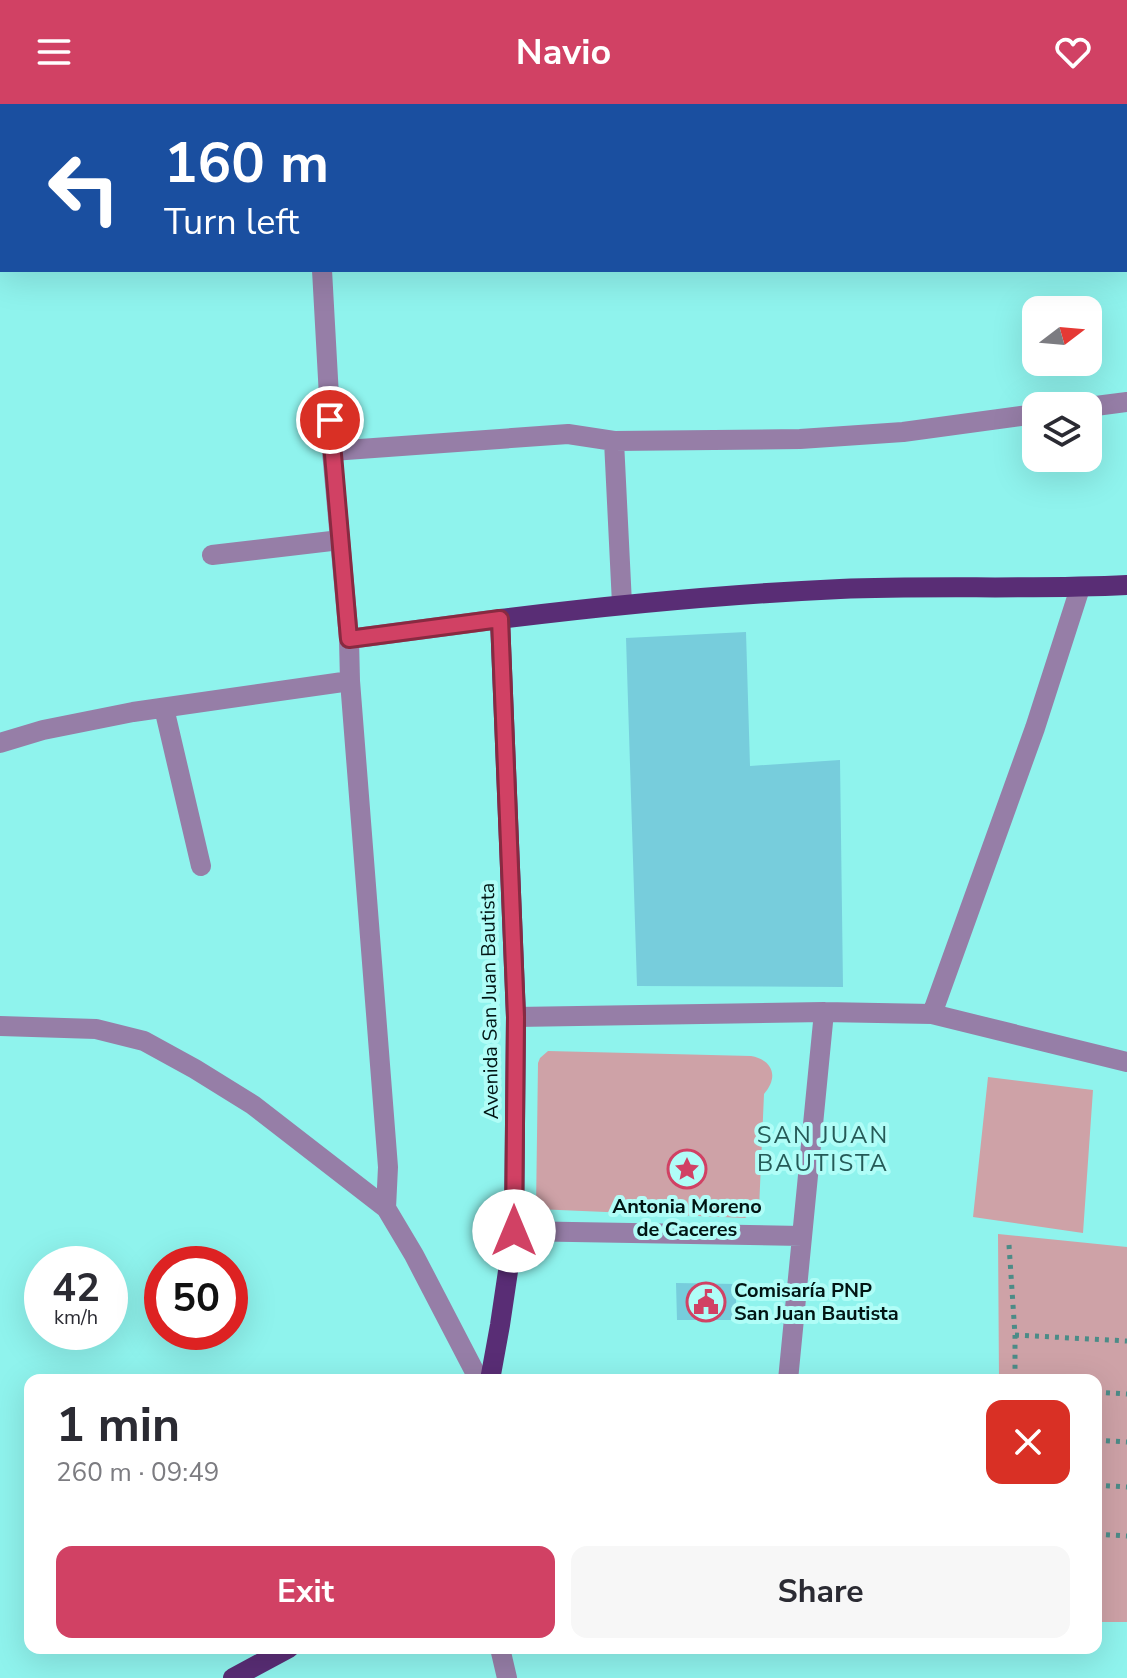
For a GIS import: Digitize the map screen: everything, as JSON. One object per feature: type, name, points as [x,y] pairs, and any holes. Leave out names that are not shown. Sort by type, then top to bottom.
[{"type":"main road","points":[[500,619],[622,604],[841,589],[1127,585]]},
{"type":"main road","name":"Avenida San Juan Bautista","points":[[491,1374],[514,1231],[516,1017],[500,619]]},
{"type":"main road","points":[[233,1678],[278,1654]]},
{"type":"street","points":[[322,272],[332,451],[388,1167],[386,1208]]},
{"type":"street","points":[[1102,405],[1127,402]]},
{"type":"street","points":[[332,451],[568,434],[614,441],[800,439],[903,432],[1022,416]]},
{"type":"street","points":[[614,441],[622,604]]},
{"type":"street","points":[[212,555],[340,540]]},
{"type":"street","points":[[932,1014],[1035,728],[1080,588]]},
{"type":"street","points":[[349,639],[500,619]]},
{"type":"street","points":[[0,743],[43,730],[133,712],[350,681]]},
{"type":"street","points":[[164,708],[201,866]]},
{"type":"street","points":[[789,1374],[824,1012]]},
{"type":"street","points":[[516,1017],[824,1012],[932,1014],[1127,1062]]},
{"type":"street","points":[[0,1026],[96,1029],[144,1041],[253,1105],[386,1208],[476,1374]]},
{"type":"street","points":[[514,1231],[802,1236]]},
{"type":"street","points":[[501,1654],[507,1678]]},
{"type":"path","points":[[1009,1245],[1015,1374]]},
{"type":"path","points":[[1015,1335],[1127,1341]]},
{"type":"path","points":[[1102,1392],[1127,1394]]},
{"type":"path","points":[[1102,1440],[1127,1442]]},
{"type":"path","points":[[1102,1485],[1127,1487]]},
{"type":"path","points":[[1102,1534],[1127,1536]]},
{"type":"shaded area","points":[[548,1051],[751,1056],[764,1061],[769,1065],[772,1076],[764,1094],[759,1209],[745,1218],[536,1209],[538,1063]]},
{"type":"shaded area","points":[[988,1077],[1093,1090],[1083,1233],[973,1217]]},
{"type":"shaded area","points":[[998,1234],[1127,1247],[1127,1622],[1102,1622],[1102,1374],[999,1374]]},
{"type":"building","points":[[746,632],[750,766],[840,760],[843,987],[637,986],[626,638]]},
{"type":"building","name":"Comisaría PNP San Juan Bautista","points":[[676,1283],[736,1284],[736,1320],[677,1320]]},
{"type":"place","name":"Antonia Moreno de Caceres","points":[[687,1169]]},
{"type":"place","name":"Comisaría PNP San Juan Bautista","points":[[706,1302]]},
{"type":"district","name":"SAN JUAN BAUTISTA","points":[[823,1149]]},
{"type":"route","points":[[330,420],[349,639],[500,619],[516,1017],[514,1231]]}]
